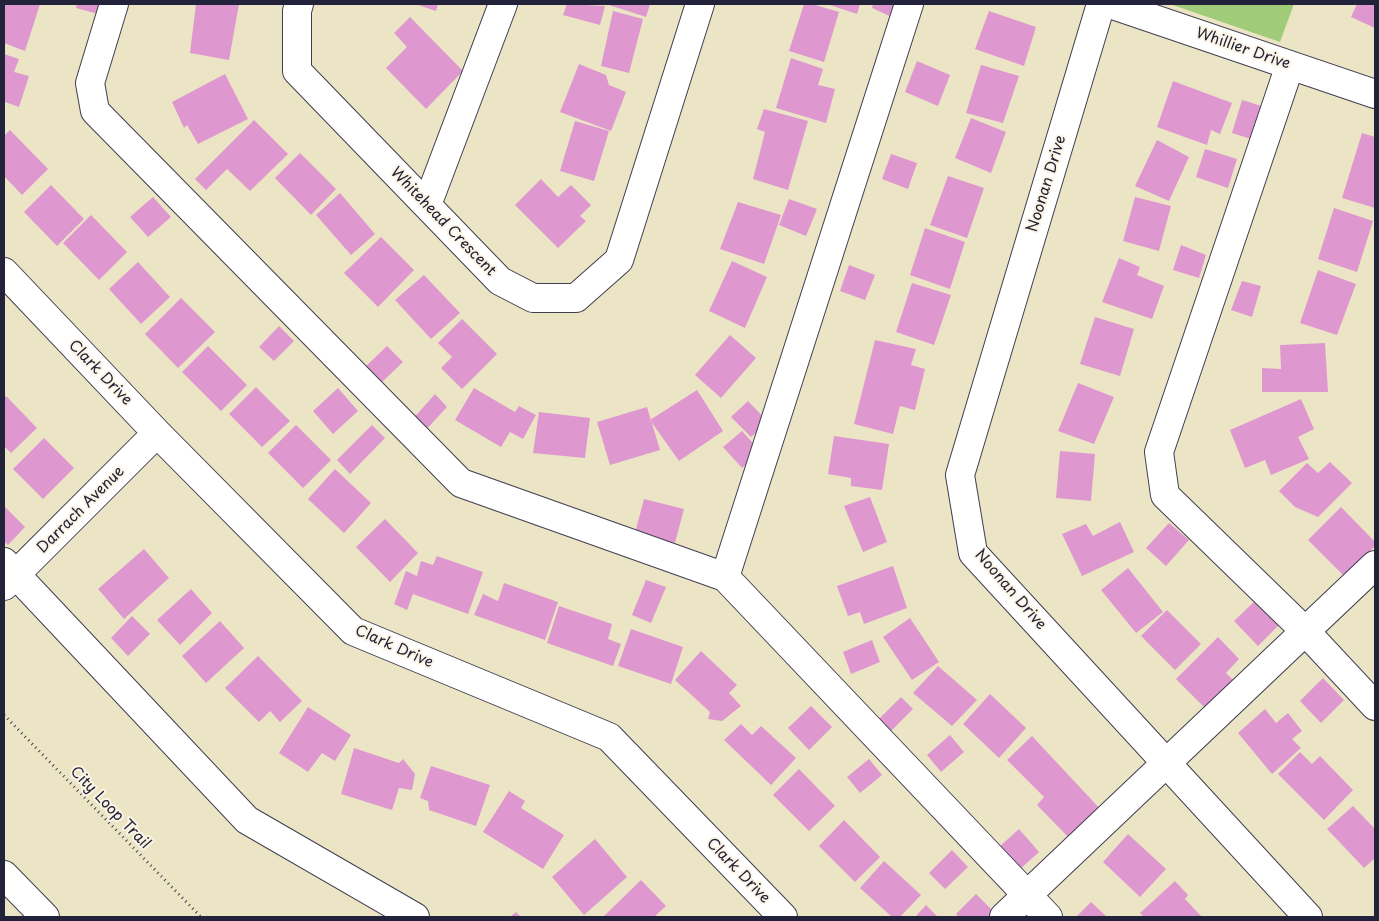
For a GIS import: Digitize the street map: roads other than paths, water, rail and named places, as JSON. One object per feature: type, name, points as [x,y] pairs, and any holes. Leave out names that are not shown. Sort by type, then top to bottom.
[{"type":"street","points":[[114,4],[90,83],[95,111],[460,483],[725,577],[1048,917]]},
{"type":"street","name":"Whitehead Crescent","points":[[299,4],[297,11],[297,70],[500,281],[533,298],[576,298],[619,260],[700,4]]},
{"type":"street","points":[[427,206],[503,4]]},
{"type":"street","points":[[725,577],[909,4]]},
{"type":"street","name":"Noonan Drive","points":[[1101,4],[960,475],[973,553],[1308,917]]},
{"type":"street","name":"Whillier Drive","points":[[1110,4],[1375,94]]},
{"type":"street","points":[[1290,64],[1159,452],[1165,496],[1305,631],[1375,706]]},
{"type":"street","name":"Clark Drive","points":[[4,272],[158,433],[353,631],[609,737],[783,917]]},
{"type":"street","name":"Darrach Avenue","points":[[8,574],[158,433]]},
{"type":"street","points":[[1004,917],[1375,565]]},
{"type":"street","points":[[8,574],[247,820],[415,917]]},
{"type":"street","points":[[4,875],[45,917]]}]
